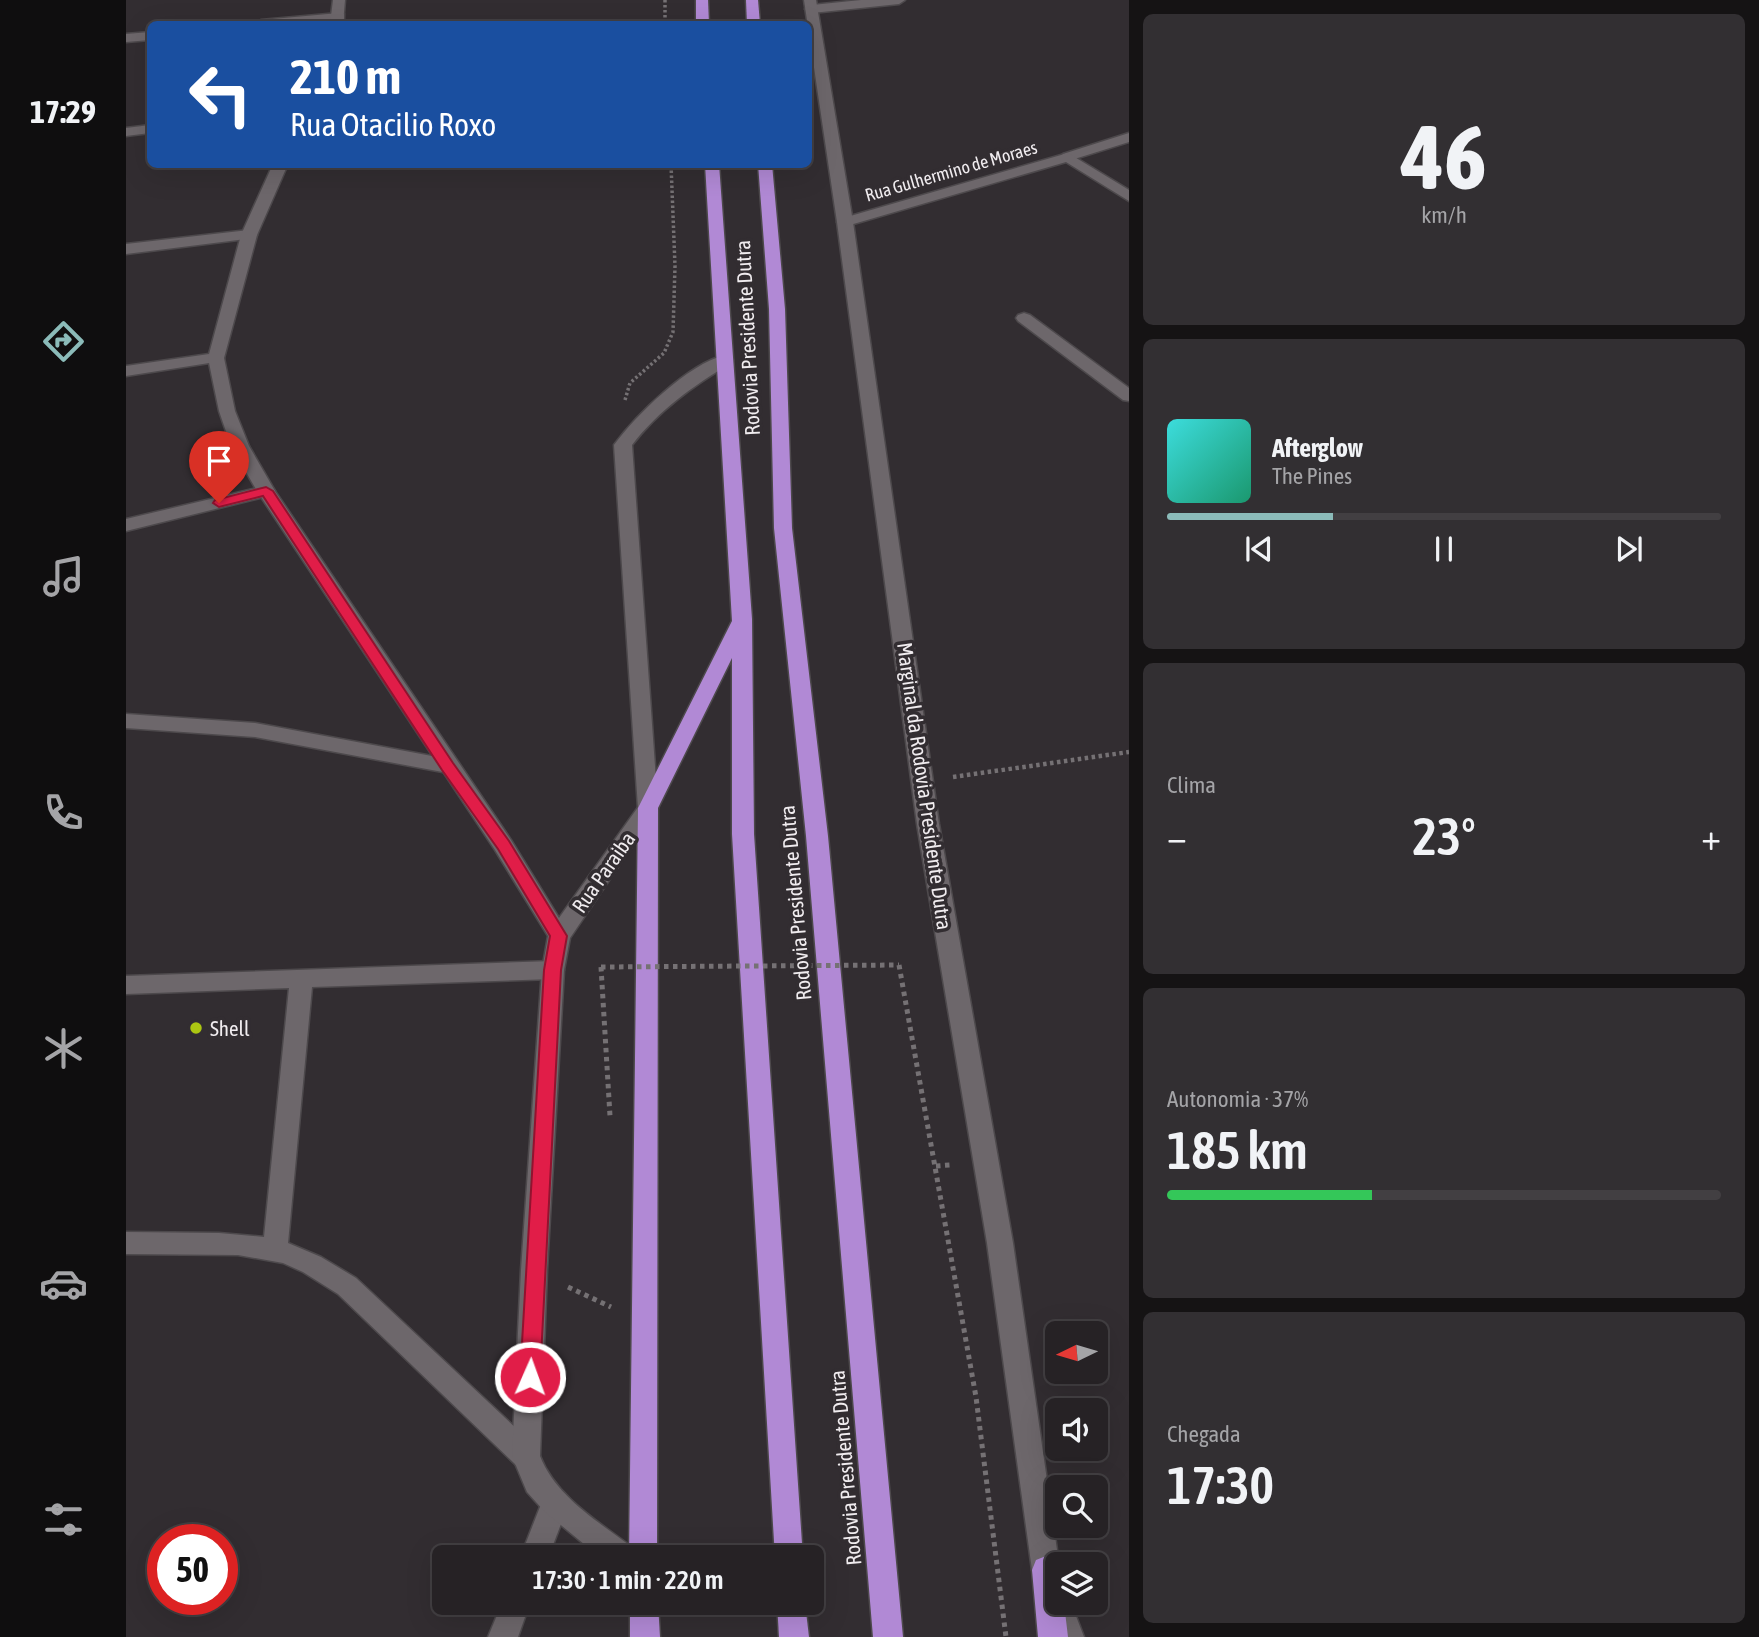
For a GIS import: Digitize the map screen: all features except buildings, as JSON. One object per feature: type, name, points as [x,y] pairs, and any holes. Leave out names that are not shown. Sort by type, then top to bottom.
[{"type":"highway","points":[[702,0],[704,21]]},
{"type":"highway","points":[[752,0],[754,21]]},
{"type":"highway","name":"Rodovia Presidente Dutra","points":[[712,168],[741,619],[743,834],[788,1545]]},
{"type":"highway","name":"Rodovia Presidente Dutra","points":[[765,168],[777,309],[783,528],[817,836],[888,1637]]},
{"type":"highway","points":[[643,1545],[648,808],[741,619]]},
{"type":"highway","points":[[644,1615],[645,1637]]},
{"type":"highway","points":[[792,1615],[794,1637]]},
{"type":"highway","points":[[1051,1615],[1053,1637]]},
{"type":"street","points":[[338,21],[340,0]]},
{"type":"street","points":[[811,4],[899,0]]},
{"type":"street","name":"Marginal da Rodovia Presidente Dutra","points":[[811,4],[845,222],[928,824],[1000,1243],[1045,1563]]},
{"type":"street","points":[[126,38],[147,36]]},
{"type":"street","points":[[126,132],[147,129]]},
{"type":"street","name":"Rua Gulhermino de Moraes","points":[[845,222],[1129,137]]},
{"type":"street","points":[[1068,157],[1129,197]]},
{"type":"street","points":[[126,371],[216,358],[249,236],[279,168]]},
{"type":"street","points":[[126,249],[249,236]]},
{"type":"street","points":[[1024,318],[1129,396]]},
{"type":"street","name":"Rua Paraiba","points":[[216,358],[228,411],[240,446],[266,491],[503,845],[559,936]]},
{"type":"street","points":[[648,808],[623,445],[640,421],[659,402],[725,360]]},
{"type":"street","points":[[126,525],[266,491]]},
{"type":"street","points":[[126,720],[255,730],[448,766]]},
{"type":"street","name":"Rua Paraiba","points":[[607,1545],[555,1503],[537,1483],[526,1456],[534,1270],[553,970],[559,936],[648,808]]},
{"type":"street","points":[[126,985],[553,970]]},
{"type":"street","points":[[275,1250],[301,979]]},
{"type":"street","points":[[126,1243],[215,1243],[275,1250],[314,1265],[347,1286],[526,1456]]},
{"type":"street","points":[[539,1545],[555,1503]]},
{"type":"street","points":[[503,1637],[511,1615]]},
{"type":"street","name":"Marginal da Rodovia Presidente Dutra","points":[[1061,1615],[1069,1637]]},
{"type":"path","points":[[664,0],[666,21]]},
{"type":"path","points":[[623,445],[626,391],[630,383],[664,353],[673,332],[675,267],[671,168]]},
{"type":"path","points":[[942,779],[1129,752]]},
{"type":"path","points":[[601,967],[899,965],[976,1397],[1006,1637]]},
{"type":"path","points":[[936,1166],[950,1165]]},
{"type":"path","points":[[534,1270],[623,1313]]},
{"type":"place","name":"Shell","points":[[196,1028]]},
{"type":"route","points":[[219,503],[266,491],[503,845],[559,936],[553,970],[530,1377]]}]
